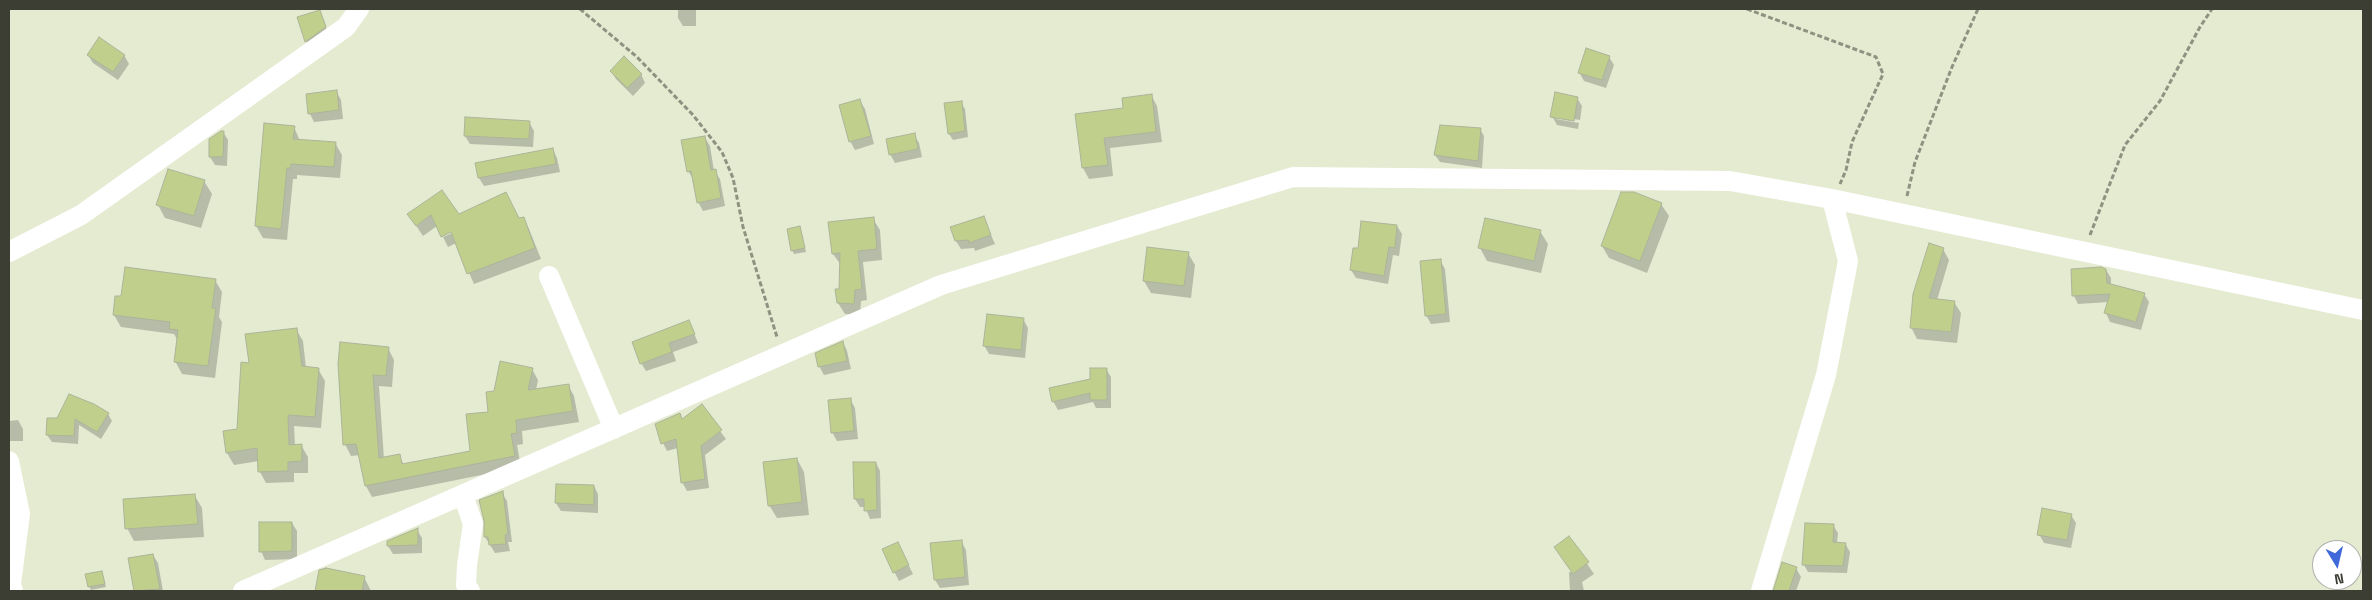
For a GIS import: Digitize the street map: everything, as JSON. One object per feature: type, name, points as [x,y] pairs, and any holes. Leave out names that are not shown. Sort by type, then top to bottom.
[{"type":"street","points":[[9,252],[81,215],[346,26],[360,9]]},
{"type":"street","points":[[243,591],[941,285],[1292,177],[1730,181],[1832,199],[2363,310]]},
{"type":"street","points":[[1761,591],[1826,375],[1848,261],[1832,199]]},
{"type":"street","points":[[549,276],[614,429]]},
{"type":"street","points":[[9,461],[20,514],[11,584],[13,591]]},
{"type":"street","points":[[463,495],[473,524],[466,585],[470,591]]},
{"type":"path","points":[[580,9],[637,57],[693,115],[722,152],[733,178],[743,227],[783,354]]},
{"type":"path","points":[[1748,9],[1876,57],[1883,74],[1852,142],[1846,170],[1832,199]]},
{"type":"path","points":[[1902,214],[1915,162],[1952,66],[1978,9]]},
{"type":"path","points":[[2086,252],[2095,221],[2125,145],[2160,100],[2212,9]]},
{"type":"building","points":[[320,10],[326,27],[305,42],[297,17]]},
{"type":"building","points":[[99,37],[125,55],[113,72],[87,55]]},
{"type":"building","points":[[1586,48],[1610,56],[1602,80],[1578,73]]},
{"type":"building","points":[[624,56],[642,74],[627,88],[610,71]]},
{"type":"building","points":[[337,90],[339,110],[308,114],[306,94]]},
{"type":"building","points":[[1555,92],[1578,97],[1574,121],[1550,117]]},
{"type":"building","points":[[1152,94],[1156,132],[1104,138],[1108,165],[1082,168],[1075,114],[1123,108],[1122,98]]},
{"type":"building","points":[[860,99],[871,136],[849,142],[839,105]]},
{"type":"building","points":[[962,101],[965,131],[948,134],[944,103]]},
{"type":"building","points":[[465,117],[530,121],[529,139],[464,136]]},
{"type":"building","points":[[264,123],[295,126],[293,139],[336,142],[334,167],[291,164],[291,168],[287,168],[281,229],[255,226]]},
{"type":"building","points":[[1440,125],[1481,128],[1478,161],[1434,155]]},
{"type":"building","points":[[224,131],[223,157],[209,157],[209,139]]},
{"type":"building","points":[[915,133],[918,149],[889,155],[886,139]]},
{"type":"building","points":[[705,136],[711,170],[716,169],[721,198],[697,203],[691,171],[687,172],[681,140]]},
{"type":"building","points":[[553,148],[556,164],[478,178],[475,163]]},
{"type":"building","points":[[168,169],[205,180],[194,216],[156,205]]},
{"type":"building","points":[[442,190],[459,214],[506,192],[519,218],[524,217],[535,248],[467,274],[451,232],[441,237],[431,215],[416,226],[407,214]]},
{"type":"building","points":[[1621,192],[1634,192],[1662,203],[1640,261],[1601,246]]},
{"type":"building","points":[[984,216],[991,235],[969,243],[969,240],[955,241],[950,227]]},
{"type":"building","points":[[874,217],[877,249],[858,251],[862,289],[855,290],[854,304],[837,303],[835,289],[839,289],[840,253],[832,254],[828,222]]},
{"type":"building","points":[[1485,218],[1541,230],[1534,261],[1478,248]]},
{"type":"building","points":[[1361,221],[1397,225],[1395,248],[1389,247],[1384,276],[1350,270],[1353,248],[1358,248]]},
{"type":"building","points":[[800,226],[805,248],[791,251],[787,229]]},
{"type":"building","points":[[1929,243],[1944,248],[1929,298],[1955,301],[1951,332],[1910,328],[1913,294]]},
{"type":"building","points":[[1147,247],[1189,252],[1184,286],[1143,281]]},
{"type":"building","points":[[1441,259],[1446,314],[1425,316],[1420,261]]},
{"type":"building","points":[[125,267],[216,279],[212,308],[216,308],[208,366],[174,362],[178,330],[169,329],[170,322],[113,315],[115,296],[121,296]]},
{"type":"building","points":[[2101,267],[2106,269],[2107,283],[2145,293],[2136,322],[2104,313],[2110,294],[2072,296],[2071,269]]},
{"type":"building","points":[[987,314],[1024,318],[1021,350],[983,346]]},
{"type":"building","points":[[689,320],[695,334],[669,343],[672,352],[640,364],[632,342]]},
{"type":"building","points":[[297,328],[302,366],[319,368],[315,417],[288,415],[289,445],[302,444],[302,461],[288,462],[288,471],[258,472],[257,448],[226,453],[223,431],[237,429],[241,362],[249,363],[245,334]]},
{"type":"building","points":[[843,341],[847,361],[818,367],[815,353]]},
{"type":"building","points":[[340,342],[389,347],[386,376],[373,375],[379,458],[400,454],[402,464],[470,451],[466,414],[488,412],[486,392],[494,391],[500,361],[533,368],[528,390],[569,384],[573,411],[516,420],[517,433],[511,434],[515,456],[365,486],[356,444],[343,445],[338,364]]},
{"type":"building","points":[[1090,368],[1107,368],[1107,400],[1090,400],[1090,393],[1052,402],[1049,388],[1090,379]]},
{"type":"building","points":[[69,394],[94,404],[109,413],[97,432],[75,419],[74,436],[46,435],[47,418],[57,418]]},
{"type":"building","points":[[851,398],[854,431],[831,433],[828,400]]},
{"type":"building","points":[[702,404],[722,430],[701,446],[705,479],[681,483],[676,439],[661,444],[655,424],[680,413],[682,419]]},
{"type":"building","points":[[797,458],[802,502],[768,506],[763,462]]},
{"type":"building","points":[[853,462],[876,462],[877,510],[864,511],[864,499],[854,499]]},
{"type":"building","points":[[556,484],[594,485],[594,505],[555,503]]},
{"type":"building","points":[[503,491],[508,534],[505,535],[506,544],[489,545],[488,537],[484,537],[484,521],[479,500]]},
{"type":"building","points":[[195,494],[198,524],[125,529],[123,499]]},
{"type":"building","points":[[2042,508],[2072,514],[2067,540],[2037,535]]},
{"type":"building","points":[[259,522],[292,522],[292,551],[259,552]]},
{"type":"building","points":[[1805,523],[1834,524],[1833,542],[1846,543],[1843,566],[1802,565]]},
{"type":"building","points":[[418,528],[418,545],[387,546],[387,541]]},
{"type":"building","points":[[1569,536],[1589,562],[1573,574],[1554,547]]},
{"type":"building","points":[[962,540],[965,577],[934,580],[930,543]]},
{"type":"building","points":[[898,542],[909,565],[893,573],[882,549]]},
{"type":"building","points":[[153,554],[160,589],[134,591],[128,558]]},
{"type":"building","points":[[1782,562],[1797,567],[1789,591],[1773,591]]},
{"type":"building","points":[[326,568],[365,576],[362,591],[315,591],[319,570]]},
{"type":"building","points":[[102,571],[105,584],[88,587],[85,574]]}]
